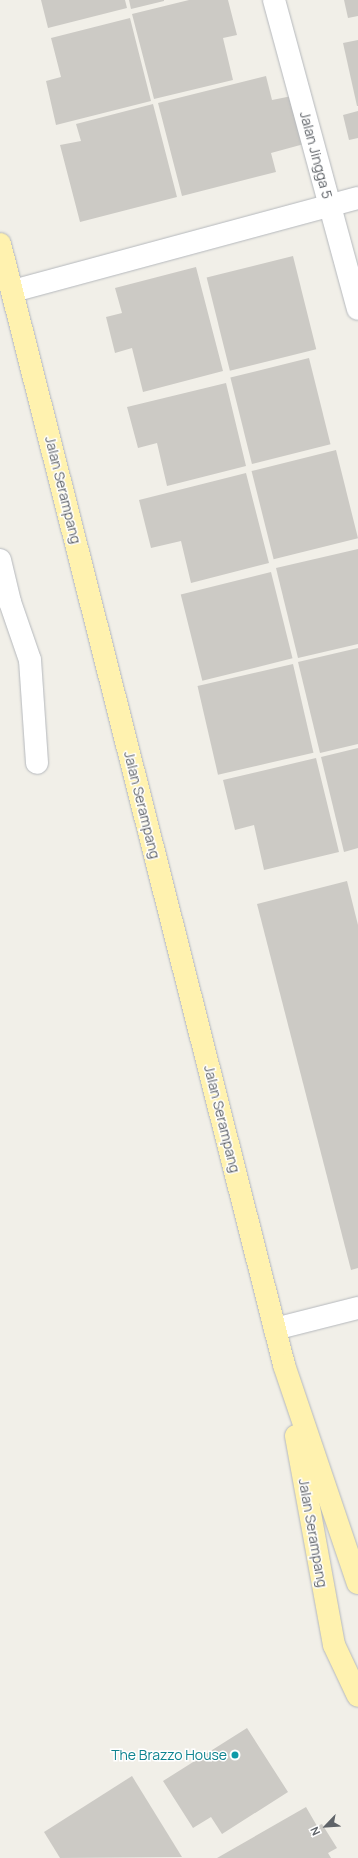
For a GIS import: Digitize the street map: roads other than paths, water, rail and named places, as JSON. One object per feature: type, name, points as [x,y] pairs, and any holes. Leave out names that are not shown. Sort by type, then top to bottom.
[{"type":"main road","name":"Jalan Serampang","points":[[0,244],[284,1365],[334,1645],[358,1696]]},
{"type":"main road","name":"Jalan Serampang","points":[[284,1365],[358,1583]]},
{"type":"street","name":"Jalan Jingga 5","points":[[274,0],[358,309]]},
{"type":"street","points":[[13,291],[358,198]]},
{"type":"street","points":[[0,560],[10,602],[30,660],[37,763]]},
{"type":"street","points":[[275,1329],[358,1308]]},
{"type":"place","name":"The Brazzo House","points":[[235,1755]]}]
